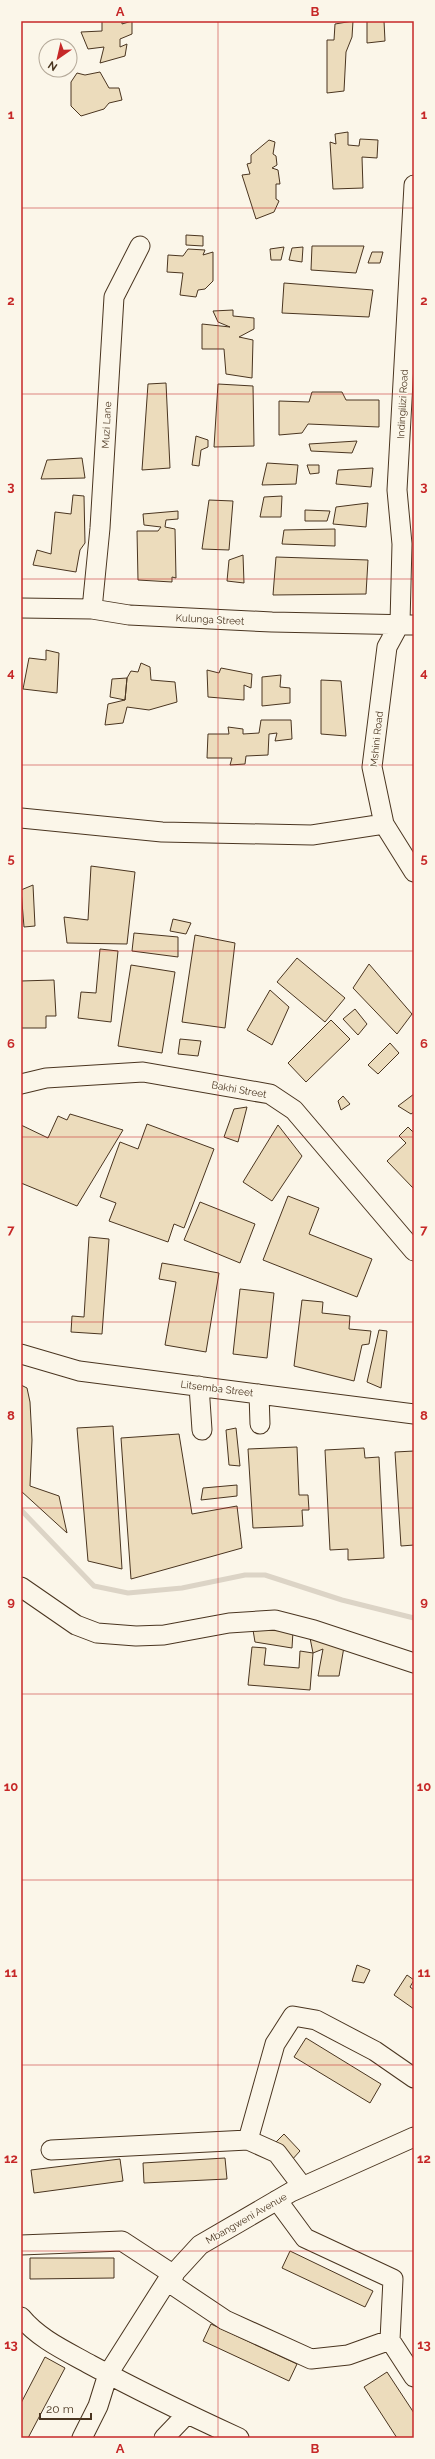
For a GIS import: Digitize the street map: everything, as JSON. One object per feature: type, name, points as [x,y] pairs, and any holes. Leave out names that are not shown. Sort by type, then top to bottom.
[{"type":"street","name":"Indingilizi Road","points":[[407,624],[397,490],[414,185]]},
{"type":"street","name":"Muzi Lane","points":[[92,609],[100,528],[114,297],[140,246]]},
{"type":"street","name":"Kulunga Street","points":[[21,608],[92,609],[129,614],[272,622],[407,624]]},
{"type":"street","name":"Mshini Road","points":[[407,624],[387,647],[372,767],[384,824],[414,872]]},
{"type":"street","points":[[21,818],[162,832],[304,834],[384,824]]},
{"type":"street","name":"Bakhi Street","points":[[21,1084],[46,1078],[143,1072],[270,1094],[294,1110],[414,1251]]},
{"type":"street","name":"Litsemba Street","points":[[21,1354],[79,1371],[414,1414]]},
{"type":"street","points":[[199,1386],[202,1430]]},
{"type":"street","points":[[259,1394],[260,1424]]},
{"type":"street","points":[[21,1587],[76,1625],[97,1633],[136,1636],[164,1635],[229,1623],[275,1620],[314,1630],[414,1663]]},
{"type":"street","points":[[248,2140],[274,2044],[293,2016],[316,2020],[375,2052],[414,2078]]},
{"type":"street","name":"Mbangweni Avenue","points":[[82,2438],[98,2406],[108,2374],[171,2278],[200,2245],[302,2186],[414,2137]]},
{"type":"street","points":[[51,2150],[248,2140],[277,2153],[302,2186]]},
{"type":"street","points":[[277,2200],[305,2238],[392,2280],[390,2340],[414,2377]]},
{"type":"street","points":[[21,2245],[122,2241],[225,2320],[311,2359],[348,2355],[390,2340]]},
{"type":"street","points":[[21,2317],[33,2331],[108,2374],[187,2414],[239,2438]]},
{"type":"street","points":[[164,2438],[187,2414]]},
{"type":"building","points":[[102,21],[122,21],[122,24],[132,21],[132,34],[120,39],[120,47],[127,44],[125,56],[100,63],[104,47],[88,49],[81,32],[102,31]]},
{"type":"building","points":[[353,21],[352,37],[346,52],[344,91],[327,93],[327,40],[334,40],[335,24]]},
{"type":"building","points":[[367,21],[384,21],[385,41],[367,43]]},
{"type":"building","points":[[100,72],[109,88],[119,88],[122,100],[109,103],[104,109],[81,116],[71,106],[71,82],[74,78],[78,78],[78,73],[85,75]]},
{"type":"building","points":[[348,132],[348,145],[359,146],[360,139],[378,140],[377,158],[362,157],[363,188],[333,189],[330,142],[336,144],[335,134]]},
{"type":"building","points":[[269,140],[275,142],[273,154],[276,156],[277,165],[272,168],[278,170],[280,184],[276,184],[276,199],[279,201],[274,212],[256,219],[242,175],[250,174],[247,164],[251,163],[251,155]]},
{"type":"building","points":[[186,235],[203,236],[203,246],[186,245]]},
{"type":"building","points":[[312,246],[364,246],[356,273],[311,270]]},
{"type":"building","points":[[284,247],[281,260],[271,260],[270,249]]},
{"type":"building","points":[[303,247],[302,262],[289,260],[292,248]]},
{"type":"building","points":[[188,249],[205,250],[203,255],[213,252],[213,281],[205,289],[198,290],[196,297],[180,295],[183,273],[167,272],[168,255],[183,256]]},
{"type":"building","points":[[372,252],[383,252],[380,263],[368,263]]},
{"type":"building","points":[[284,283],[373,290],[369,317],[282,313]]},
{"type":"building","points":[[233,310],[233,316],[254,318],[254,329],[239,337],[253,340],[252,378],[226,374],[224,349],[202,349],[202,324],[230,327],[218,322],[213,311]]},
{"type":"building","points":[[166,383],[170,468],[142,470],[148,384]]},
{"type":"building","points":[[218,384],[253,386],[254,446],[214,447]]},
{"type":"building","points":[[312,392],[342,392],[346,400],[379,400],[379,427],[308,424],[302,433],[279,435],[279,401],[309,402]]},
{"type":"building","points":[[196,436],[208,440],[208,447],[201,450],[199,466],[192,465]]},
{"type":"building","points":[[357,441],[352,453],[311,451],[309,444]]},
{"type":"building","points":[[82,458],[85,478],[41,479],[47,460]]},
{"type":"building","points":[[267,463],[298,465],[296,484],[262,485]]},
{"type":"building","points":[[307,465],[319,465],[319,473],[310,474]]},
{"type":"building","points":[[373,468],[371,487],[336,484],[338,470]]},
{"type":"building","points":[[73,495],[84,496],[85,543],[80,550],[76,572],[33,565],[37,550],[51,554],[55,512],[71,514]]},
{"type":"building","points":[[282,496],[281,517],[260,517],[264,497]]},
{"type":"building","points":[[209,500],[233,501],[229,550],[202,549]]},
{"type":"building","points":[[368,503],[366,527],[333,524],[336,507]]},
{"type":"building","points":[[305,510],[330,511],[327,521],[305,521]]},
{"type":"building","points":[[178,511],[178,519],[166,520],[165,527],[175,529],[176,578],[172,577],[172,582],[138,580],[137,531],[158,531],[161,527],[144,525],[143,514]]},
{"type":"building","points":[[335,529],[335,546],[282,544],[284,530]]},
{"type":"building","points":[[243,555],[244,583],[227,581],[229,560]]},
{"type":"building","points":[[276,557],[368,560],[366,594],[273,595]]},
{"type":"building","points":[[46,650],[59,653],[57,693],[23,689],[29,658],[46,660]]},
{"type":"building","points":[[141,663],[150,667],[151,680],[175,682],[177,702],[149,710],[127,707],[123,723],[105,725],[108,704],[125,700],[127,678],[131,671],[138,672]]},
{"type":"building","points":[[221,668],[252,674],[251,688],[244,685],[244,700],[208,697],[207,670],[219,673]]},
{"type":"building","points":[[281,675],[280,687],[290,688],[290,703],[262,706],[262,677]]},
{"type":"building","points":[[127,678],[125,700],[110,697],[112,679]]},
{"type":"building","points":[[321,680],[341,681],[346,736],[321,734]]},
{"type":"building","points":[[261,720],[291,720],[292,739],[275,741],[277,733],[269,734],[268,755],[246,756],[245,764],[230,765],[232,758],[207,758],[208,734],[229,734],[228,727],[243,729],[243,734],[259,733]]},
{"type":"building","points":[[91,866],[135,872],[127,944],[67,943],[64,917],[88,920]]},
{"type":"building","points":[[33,885],[35,926],[24,927],[21,890]]},
{"type":"building","points":[[173,919],[191,923],[186,934],[170,931]]},
{"type":"building","points":[[134,933],[178,937],[178,957],[132,951]]},
{"type":"building","points":[[195,935],[235,943],[225,1028],[182,1022]]},
{"type":"building","points":[[100,949],[118,951],[111,1022],[78,1018],[81,992],[96,993]]},
{"type":"building","points":[[297,958],[345,998],[325,1022],[277,982]]},
{"type":"building","points":[[369,964],[412,1014],[397,1034],[353,988]]},
{"type":"building","points":[[131,965],[175,972],[162,1053],[118,1046]]},
{"type":"building","points":[[54,980],[56,1016],[46,1016],[46,1028],[21,1028],[21,981]]},
{"type":"building","points":[[270,990],[289,1007],[272,1045],[247,1030]]},
{"type":"building","points":[[355,1009],[367,1024],[358,1035],[343,1019]]},
{"type":"building","points":[[331,1020],[350,1039],[306,1082],[288,1063]]},
{"type":"building","points":[[180,1039],[201,1041],[198,1056],[178,1054]]},
{"type":"building","points":[[390,1043],[399,1053],[378,1074],[368,1065]]},
{"type":"building","points":[[414,1094],[414,1112],[411,1114],[398,1106]]},
{"type":"building","points":[[343,1096],[350,1104],[341,1110],[338,1101]]},
{"type":"building","points":[[247,1107],[238,1142],[224,1137],[234,1109]]},
{"type":"building","points":[[70,1114],[123,1130],[77,1206],[21,1183],[21,1125],[48,1138],[58,1116],[67,1120]]},
{"type":"building","points":[[147,1124],[214,1149],[184,1228],[174,1224],[168,1242],[109,1221],[116,1203],[100,1197],[120,1142],[138,1149]]},
{"type":"building","points":[[278,1125],[302,1156],[272,1201],[243,1182]]},
{"type":"building","points":[[408,1127],[414,1133],[414,1189],[387,1161],[406,1143],[399,1136]]},
{"type":"building","points":[[288,1196],[319,1208],[309,1234],[372,1259],[357,1297],[263,1260]]},
{"type":"building","points":[[200,1202],[255,1224],[240,1263],[184,1240]]},
{"type":"building","points":[[89,1237],[109,1239],[102,1334],[71,1332],[72,1316],[84,1317]]},
{"type":"building","points":[[162,1263],[219,1273],[206,1352],[165,1345],[176,1282],[159,1279]]},
{"type":"building","points":[[240,1289],[274,1293],[267,1358],[233,1354]]},
{"type":"building","points":[[302,1300],[323,1302],[322,1313],[350,1316],[349,1329],[371,1331],[369,1344],[362,1345],[354,1381],[294,1366]]},
{"type":"building","points":[[379,1330],[387,1331],[381,1388],[367,1382]]},
{"type":"building","points":[[21,1385],[27,1388],[30,1402],[32,1440],[30,1486],[59,1496],[67,1533],[21,1491]]},
{"type":"building","points":[[113,1426],[122,1569],[88,1561],[77,1428]]},
{"type":"building","points":[[236,1428],[240,1466],[229,1465],[226,1430]]},
{"type":"building","points":[[179,1434],[192,1514],[237,1506],[242,1548],[131,1579],[121,1438]]},
{"type":"building","points":[[297,1447],[299,1495],[308,1495],[309,1510],[302,1510],[303,1526],[253,1528],[248,1449]]},
{"type":"building","points":[[364,1448],[365,1458],[379,1457],[384,1558],[348,1560],[348,1549],[330,1550],[325,1450]]},
{"type":"building","points":[[414,1451],[414,1545],[401,1546],[395,1452]]},
{"type":"building","points":[[237,1485],[237,1496],[201,1500],[203,1488]]},
{"type":"building","points":[[253,1630],[293,1631],[292,1648],[255,1642]]},
{"type":"building","points":[[310,1638],[345,1641],[339,1676],[318,1676],[323,1649],[313,1653]]},
{"type":"building","points":[[252,1647],[266,1648],[264,1665],[299,1668],[300,1651],[313,1653],[310,1690],[248,1685]]},
{"type":"building","points":[[357,1965],[370,1970],[364,1983],[352,1981]]},
{"type":"building","points":[[407,1975],[414,1980],[410,1987],[414,1990],[414,2009],[394,1995]]},
{"type":"building","points":[[306,2038],[381,2084],[370,2103],[294,2057]]},
{"type":"building","points":[[284,2134],[300,2151],[290,2162],[273,2145]]},
{"type":"building","points":[[225,2158],[227,2179],[144,2183],[143,2163]]},
{"type":"building","points":[[120,2159],[123,2181],[34,2193],[31,2170]]},
{"type":"building","points":[[290,2251],[373,2291],[365,2307],[282,2268]]},
{"type":"building","points":[[30,2258],[114,2258],[114,2278],[30,2279]]},
{"type":"building","points":[[211,2324],[297,2364],[289,2381],[203,2341]]},
{"type":"building","points":[[45,2357],[65,2368],[28,2438],[21,2438],[21,2403]]},
{"type":"building","points":[[387,2372],[414,2413],[414,2438],[397,2438],[364,2387]]},
{"type":"waterway","points":[[21,1510],[94,1586],[128,1593],[182,1588],[245,1575],[265,1575],[342,1600],[414,1618]]}]
